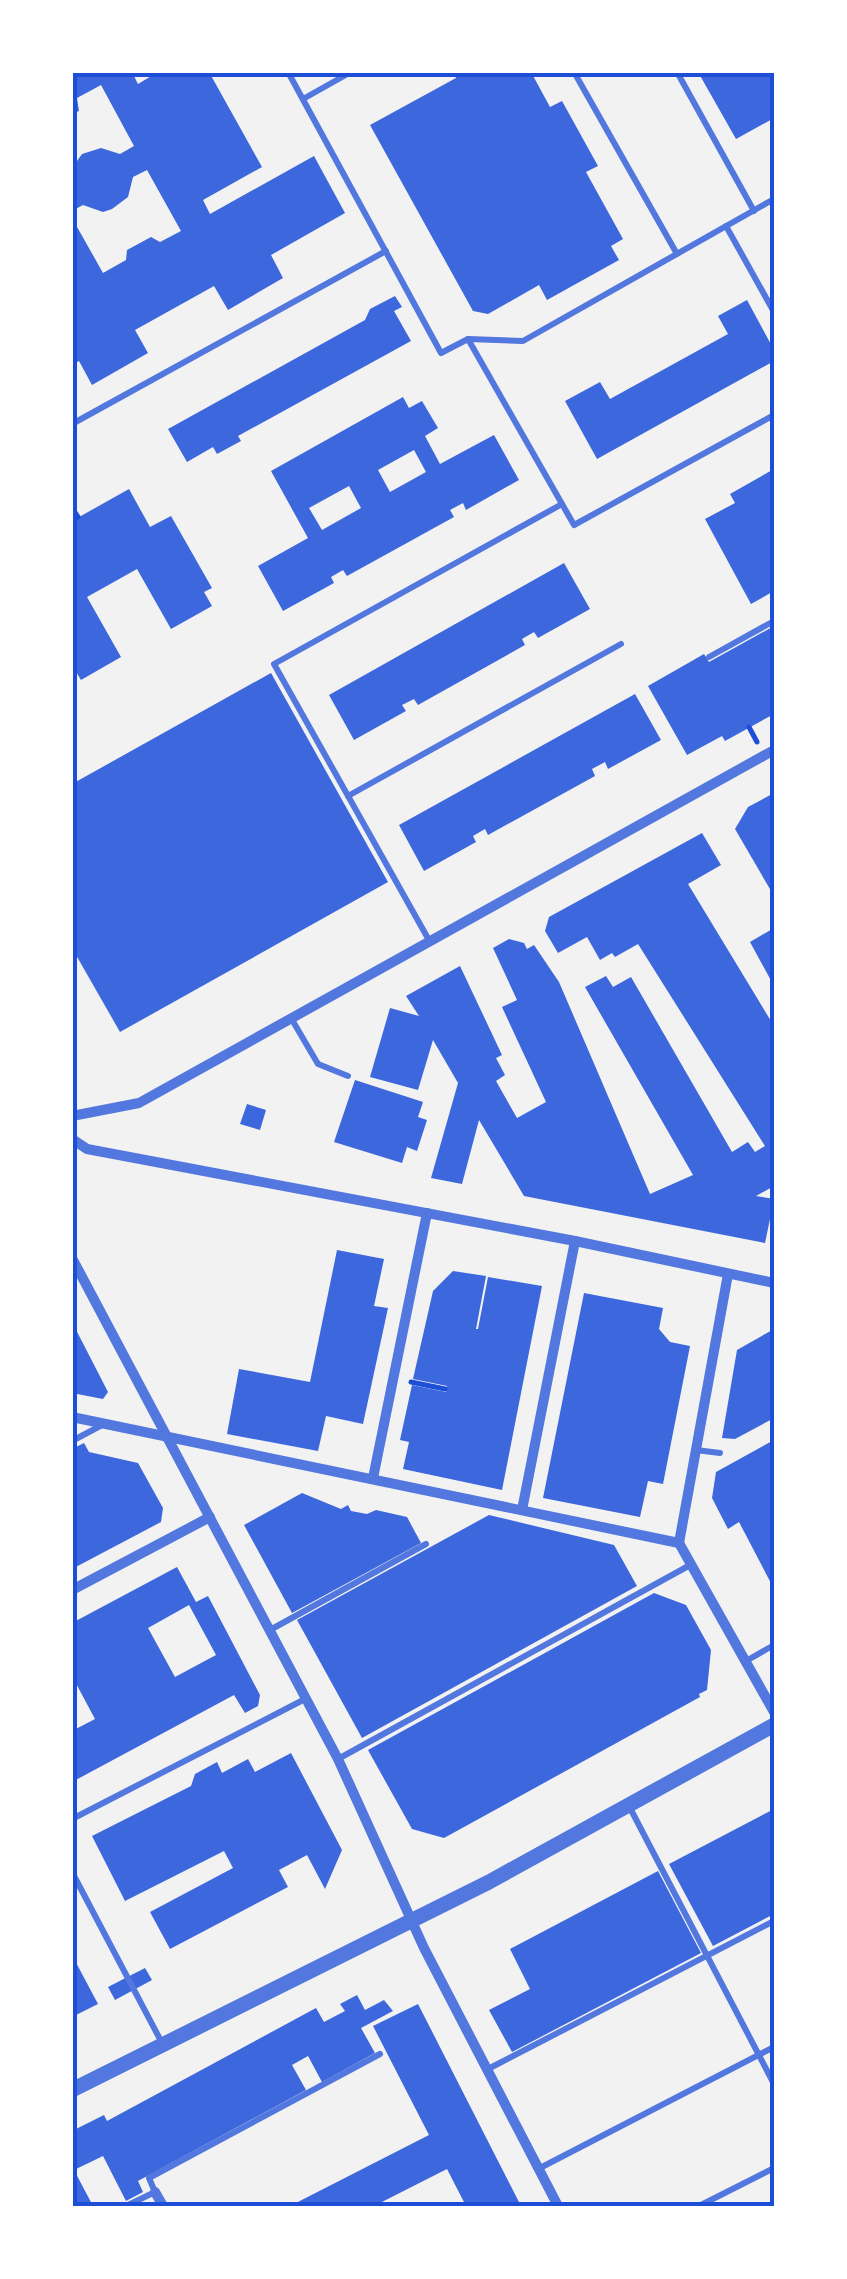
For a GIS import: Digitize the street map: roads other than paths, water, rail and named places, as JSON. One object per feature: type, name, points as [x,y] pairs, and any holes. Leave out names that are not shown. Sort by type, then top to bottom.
[{"type":"street","points":[[72,1116],[139,1104],[774,750]]},
{"type":"street","points":[[72,1139],[88,1149],[575,1240],[774,1283]]},
{"type":"street","points":[[372,1478],[427,1213]]},
{"type":"street","points":[[522,1510],[575,1240]]},
{"type":"street","points":[[72,1258],[338,1758],[412,1919],[558,2206]]},
{"type":"street","points":[[728,1274],[679,1542],[774,1712]]},
{"type":"street","points":[[72,1417],[679,1542]]},
{"type":"street","points":[[72,1590],[210,1516]]},
{"type":"street","points":[[72,2090],[489,1882],[774,1725]]},
{"type":"street","points":[[155,2192],[163,2206]]},
{"type":"lane","points":[[288,72],[442,353],[468,339],[523,340],[774,200]]},
{"type":"lane","points":[[302,99],[351,72]]},
{"type":"lane","points":[[574,72],[677,254]]},
{"type":"lane","points":[[677,72],[754,211]]},
{"type":"lane","points":[[726,226],[774,312]]},
{"type":"lane","points":[[72,424],[386,251]]},
{"type":"lane","points":[[468,339],[574,525],[774,415]]},
{"type":"lane","points":[[430,942],[274,664],[562,504]]},
{"type":"lane","points":[[710,657],[774,621]]},
{"type":"lane","points":[[348,796],[620,644]]},
{"type":"lane","points":[[291,1018],[318,1064],[348,1076]]},
{"type":"lane","points":[[72,1441],[105,1423]]},
{"type":"lane","points":[[696,1450],[720,1453]]},
{"type":"lane","points":[[270,1630],[426,1544]]},
{"type":"lane","points":[[338,1758],[692,1564]]},
{"type":"lane","points":[[746,1661],[774,1645]]},
{"type":"lane","points":[[72,1819],[307,1698]]},
{"type":"lane","points":[[628,1804],[774,2084]]},
{"type":"lane","points":[[72,1872],[163,2045]]},
{"type":"lane","points":[[488,2070],[774,1921]]},
{"type":"lane","points":[[538,2169],[774,2047]]},
{"type":"lane","points":[[126,2206],[155,2192],[148,2178],[380,2054]]},
{"type":"lane","points":[[699,2206],[774,2168]]}]
